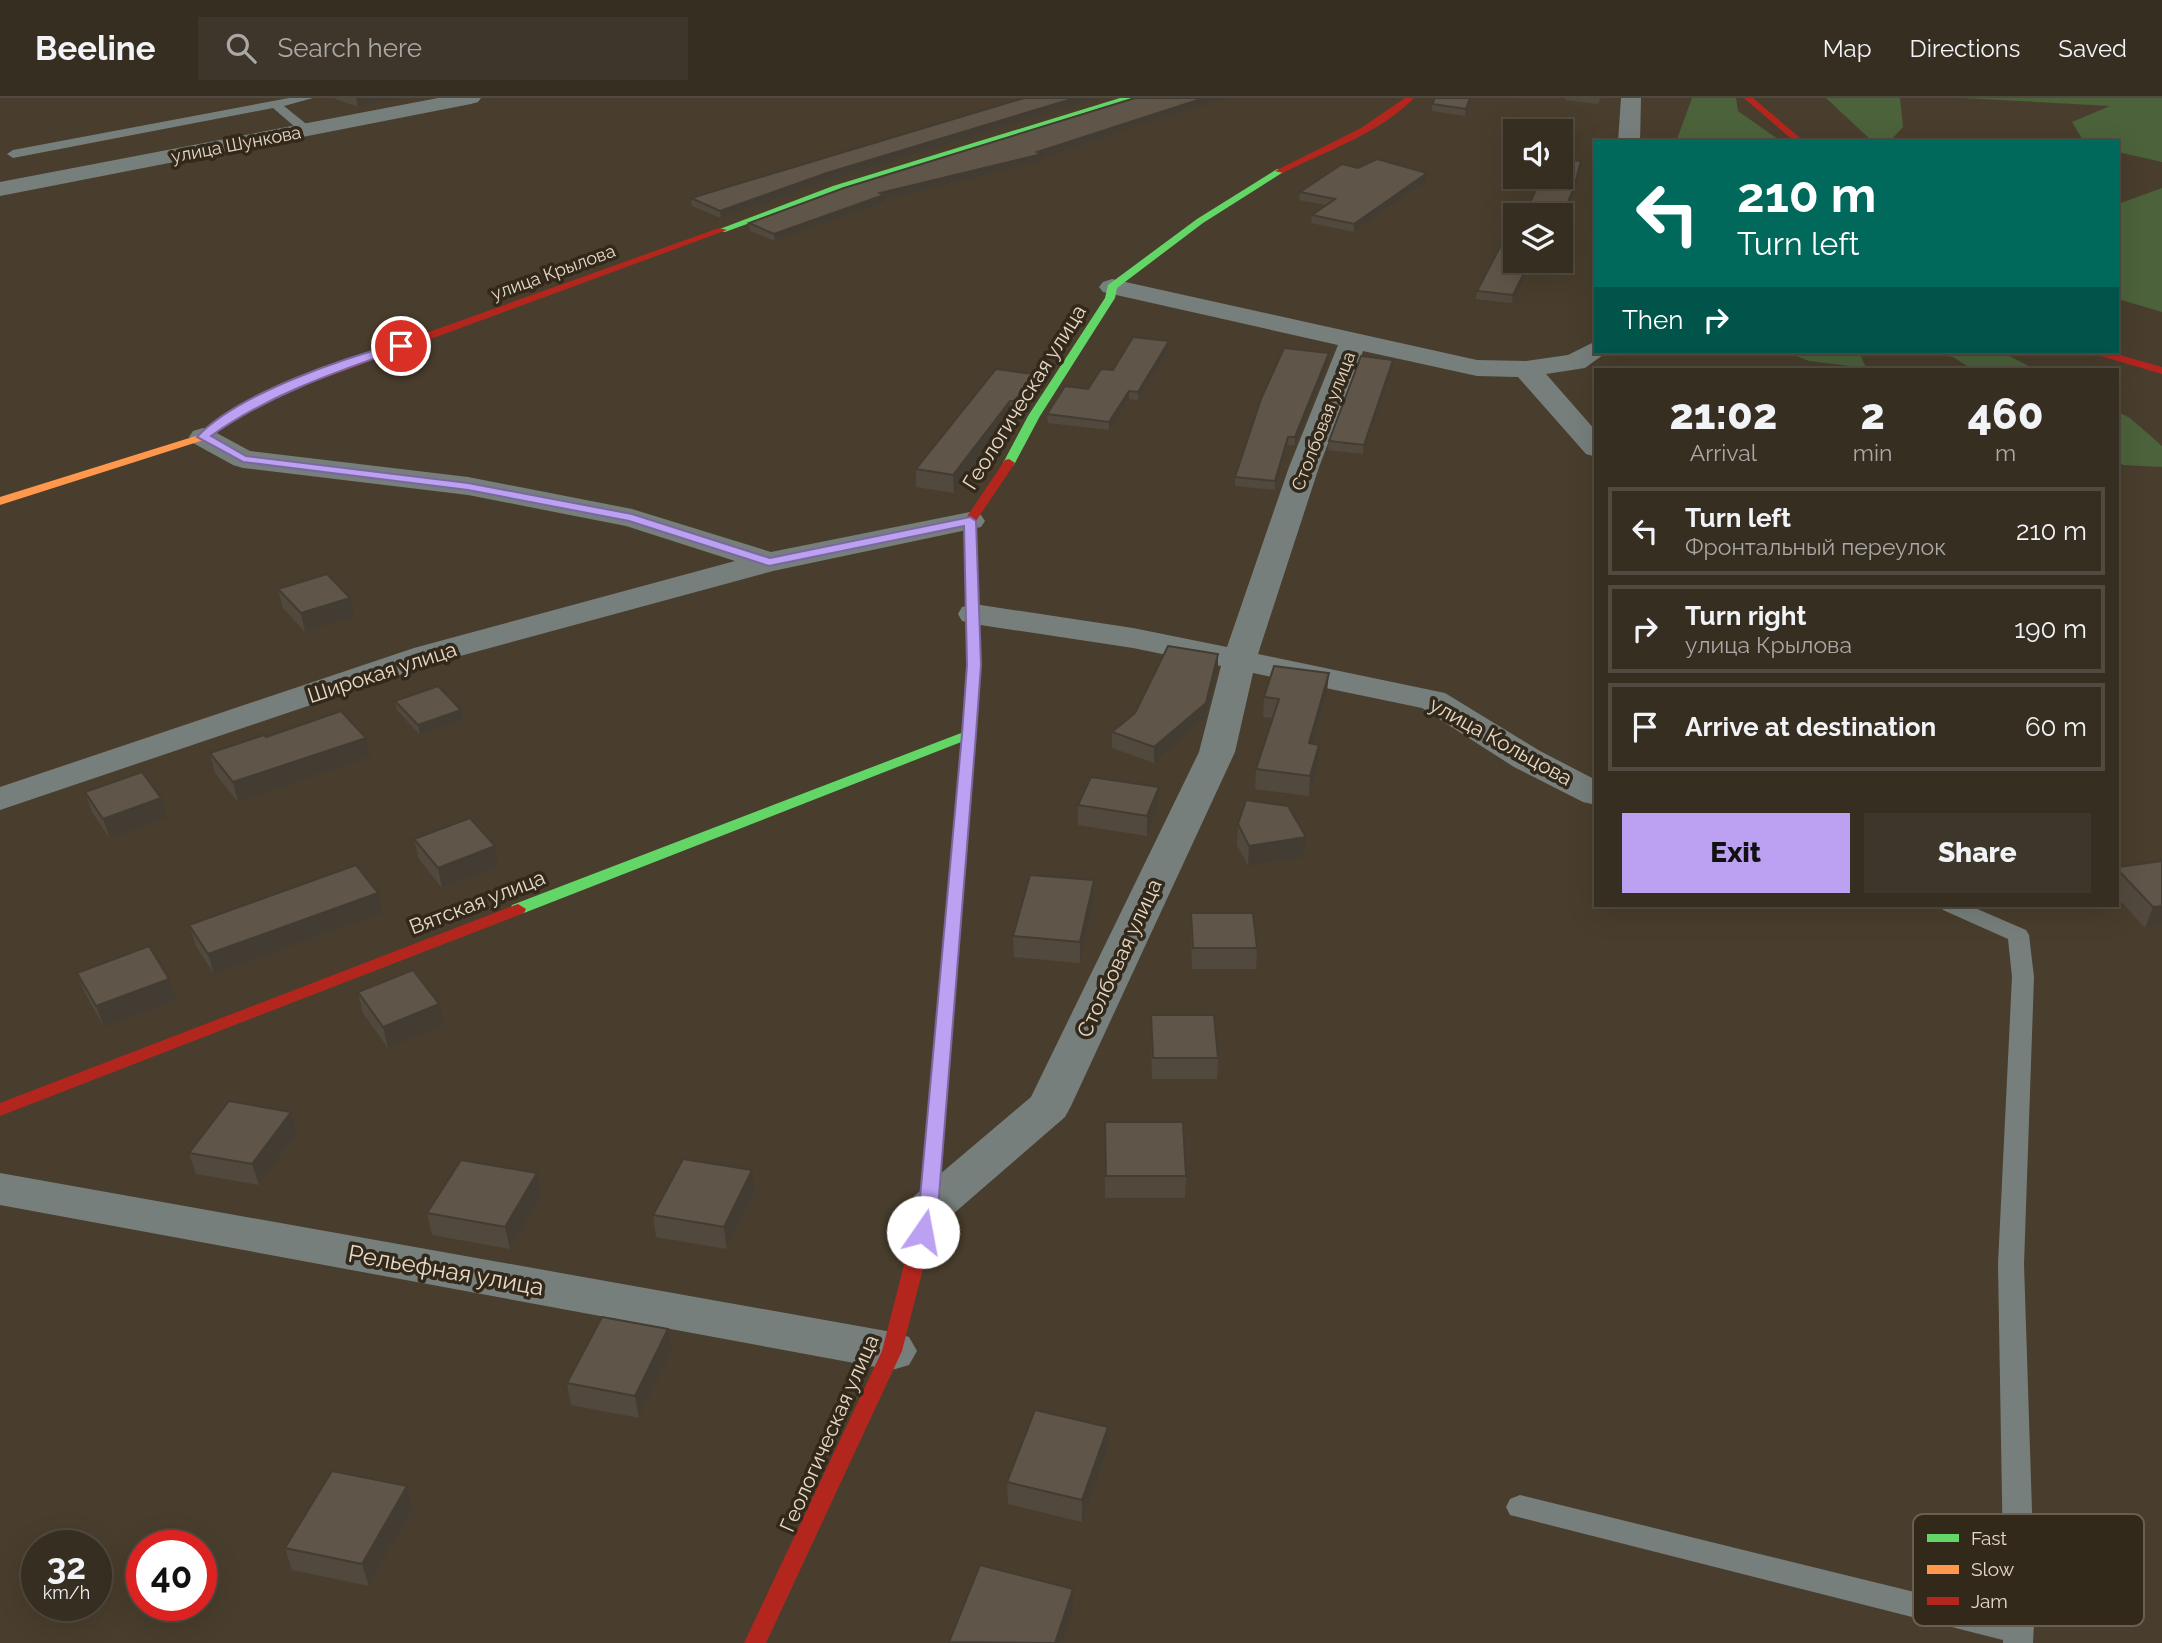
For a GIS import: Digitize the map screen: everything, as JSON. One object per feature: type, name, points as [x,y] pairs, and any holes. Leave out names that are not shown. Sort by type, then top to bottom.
[{"type":"street","name":"улица Шункова","points":[[1,187],[471,98]]},
{"type":"street","name":"улица Крылова","points":[[0,501],[202,437],[237,412],[296,383],[836,188],[1129,98]]},
{"type":"street","points":[[1112,287],[1133,275],[1187,230],[1279,170],[1367,130],[1395,114],[1410,98]]},
{"type":"street","points":[[1629,140],[1631,98]]},
{"type":"street","points":[[1748,98],[1799,140]]},
{"type":"street","points":[[1112,287],[1477,368],[1526,369],[1575,362],[1594,350]]},
{"type":"street","name":"Геологическая улица","points":[[755,1643],[892,1351],[929,1209],[969,734],[974,614],[970,521],[1000,480],[1034,416],[1110,298],[1112,287]]},
{"type":"street","name":"Столбовая улица","points":[[929,1209],[1049,1106],[1217,752],[1239,661],[1304,467],[1353,341]]},
{"type":"street","points":[[2105,354],[2162,371]]},
{"type":"street","points":[[1526,369],[1594,446]]},
{"type":"street","points":[[202,437],[243,459],[468,486],[632,518],[769,562]]},
{"type":"street","name":"Широкая улица","points":[[0,799],[426,655],[769,562],[970,521]]},
{"type":"street","points":[[974,614],[1133,638],[1239,661]]},
{"type":"street","name":"улица Кольцова","points":[[1239,661],[1387,688],[1433,700],[1527,759],[1594,793]]},
{"type":"street","name":"Вятская улица","points":[[0,1110],[969,734]]},
{"type":"street","name":"Рельефная улица","points":[[0,1189],[892,1351]]},
{"type":"lane","points":[[13,154],[307,98]]},
{"type":"lane","points":[[275,104],[306,130]]},
{"type":"lane","points":[[1955,907],[2018,935],[2023,977],[2011,1264],[2016,1514]]},
{"type":"lane","points":[[1520,1507],[1913,1610]]},
{"type":"lane","points":[[1976,1626],[2018,1637]]},
{"type":"green space","points":[[1692,98],[1736,98],[1738,111],[1779,140],[1677,140]]},
{"type":"green space","points":[[1826,98],[1900,98],[1903,127],[1891,140],[1871,140]]},
{"type":"green space","points":[[1963,98],[2162,98],[2162,162],[2119,152],[2119,140],[2083,140],[2072,122],[2110,106]]},
{"type":"green space","points":[[2162,188],[2162,312],[2119,299],[2119,204]]},
{"type":"green space","points":[[1791,354],[1860,354],[1866,368],[1809,361]]},
{"type":"green space","points":[[1937,354],[2006,354],[2032,368],[1970,368],[1953,357]]},
{"type":"green space","points":[[2119,412],[2130,418],[2162,446],[2162,467],[2123,465],[2119,462]]},
{"type":"building","points":[[1024,98],[1075,98],[827,173],[720,211],[691,198]]},
{"type":"building","points":[[1135,98],[1204,98],[1037,152],[1042,154],[880,193],[884,195],[774,234],[749,223],[844,188]]},
{"type":"building","points":[[1435,98],[1470,98],[1466,109],[1432,104]]},
{"type":"building","points":[[1377,159],[1427,173],[1354,224],[1312,215],[1335,199],[1300,192],[1342,164],[1358,168]]},
{"type":"building","points":[[1573,160],[1581,161],[1574,188],[1568,203],[1530,203],[1536,189],[1573,189]]},
{"type":"building","points":[[1500,247],[1503,247],[1503,273],[1524,273],[1513,295],[1477,291]]},
{"type":"building","points":[[1133,337],[1169,341],[1138,392],[1129,391],[1109,422],[1047,414],[1065,386],[1088,389],[1101,369],[1113,370]]},
{"type":"building","points":[[1284,348],[1329,353],[1295,437],[1288,437],[1275,481],[1235,477],[1261,399]]},
{"type":"building","points":[[1361,356],[1393,360],[1364,445],[1329,441]]},
{"type":"building","points":[[996,369],[1033,374],[1015,401],[1010,401],[953,475],[916,469]]},
{"type":"building","points":[[327,574],[350,598],[301,613],[278,589]]},
{"type":"building","points":[[1168,646],[1218,654],[1206,703],[1154,747],[1112,732],[1135,713]]},
{"type":"building","points":[[1274,666],[1329,673],[1309,743],[1319,745],[1310,776],[1256,769],[1279,699],[1264,697]]},
{"type":"building","points":[[438,686],[461,710],[418,725],[395,701]]},
{"type":"building","points":[[341,711],[366,738],[233,782],[210,753],[264,735],[266,737]]},
{"type":"building","points":[[142,772],[161,798],[103,819],[85,792]]},
{"type":"building","points":[[1091,777],[1159,787],[1147,816],[1078,805]]},
{"type":"building","points":[[1246,800],[1288,806],[1306,837],[1249,846],[1238,824]]},
{"type":"building","points":[[470,818],[495,846],[438,868],[414,839]]},
{"type":"building","points":[[2162,861],[2162,906],[2153,907],[2119,871],[2119,867]]},
{"type":"building","points":[[356,865],[378,893],[208,954],[189,925]]},
{"type":"building","points":[[1030,875],[1094,880],[1080,942],[1013,936]]},
{"type":"building","points":[[1191,913],[1253,913],[1257,948],[1193,948]]},
{"type":"building","points":[[149,946],[169,979],[96,1006],[77,973]]},
{"type":"building","points":[[413,970],[439,1004],[383,1027],[358,992]]},
{"type":"building","points":[[1151,1015],[1214,1015],[1218,1058],[1153,1058]]},
{"type":"building","points":[[229,1101],[291,1112],[252,1164],[189,1153]]},
{"type":"building","points":[[1105,1122],[1183,1122],[1186,1176],[1106,1176]]},
{"type":"building","points":[[683,1159],[752,1170],[724,1227],[653,1215]]},
{"type":"building","points":[[461,1160],[537,1173],[505,1227],[427,1213]]},
{"type":"building","points":[[602,1317],[668,1329],[635,1396],[567,1383]]},
{"type":"building","points":[[1035,1410],[1108,1427],[1082,1500],[1007,1482]]},
{"type":"building","points":[[332,1471],[407,1486],[362,1564],[285,1548]]},
{"type":"building","points":[[980,1565],[1073,1589],[1055,1643],[949,1642]]},
{"type":"traffic: fast","points":[[722,230],[836,188],[1129,98]]},
{"type":"traffic: fast","points":[[1009,463],[1034,416],[1110,298],[1112,287],[1200,221],[1280,171]]},
{"type":"traffic: fast","points":[[518,909],[969,734]]},
{"type":"traffic: fast","points":[[917,1253],[929,1209],[965,788]]},
{"type":"traffic: slow","points":[[0,501],[203,437],[237,412],[277,392]]},
{"type":"traffic: jam","points":[[1280,171],[1364,130],[1410,98]]},
{"type":"traffic: jam","points":[[1748,98],[1799,140]]},
{"type":"traffic: jam","points":[[277,392],[722,230]]},
{"type":"traffic: jam","points":[[2105,354],[2162,371]]},
{"type":"traffic: jam","points":[[965,788],[973,665],[970,521],[1009,463]]},
{"type":"traffic: jam","points":[[0,1110],[518,909]]},
{"type":"traffic: jam","points":[[755,1643],[892,1351],[917,1253]]},
{"type":"route","points":[[401,346],[296,383],[237,412],[202,437],[243,459],[468,486],[632,518],[769,562],[970,521],[974,665],[929,1209],[923,1232]]}]
